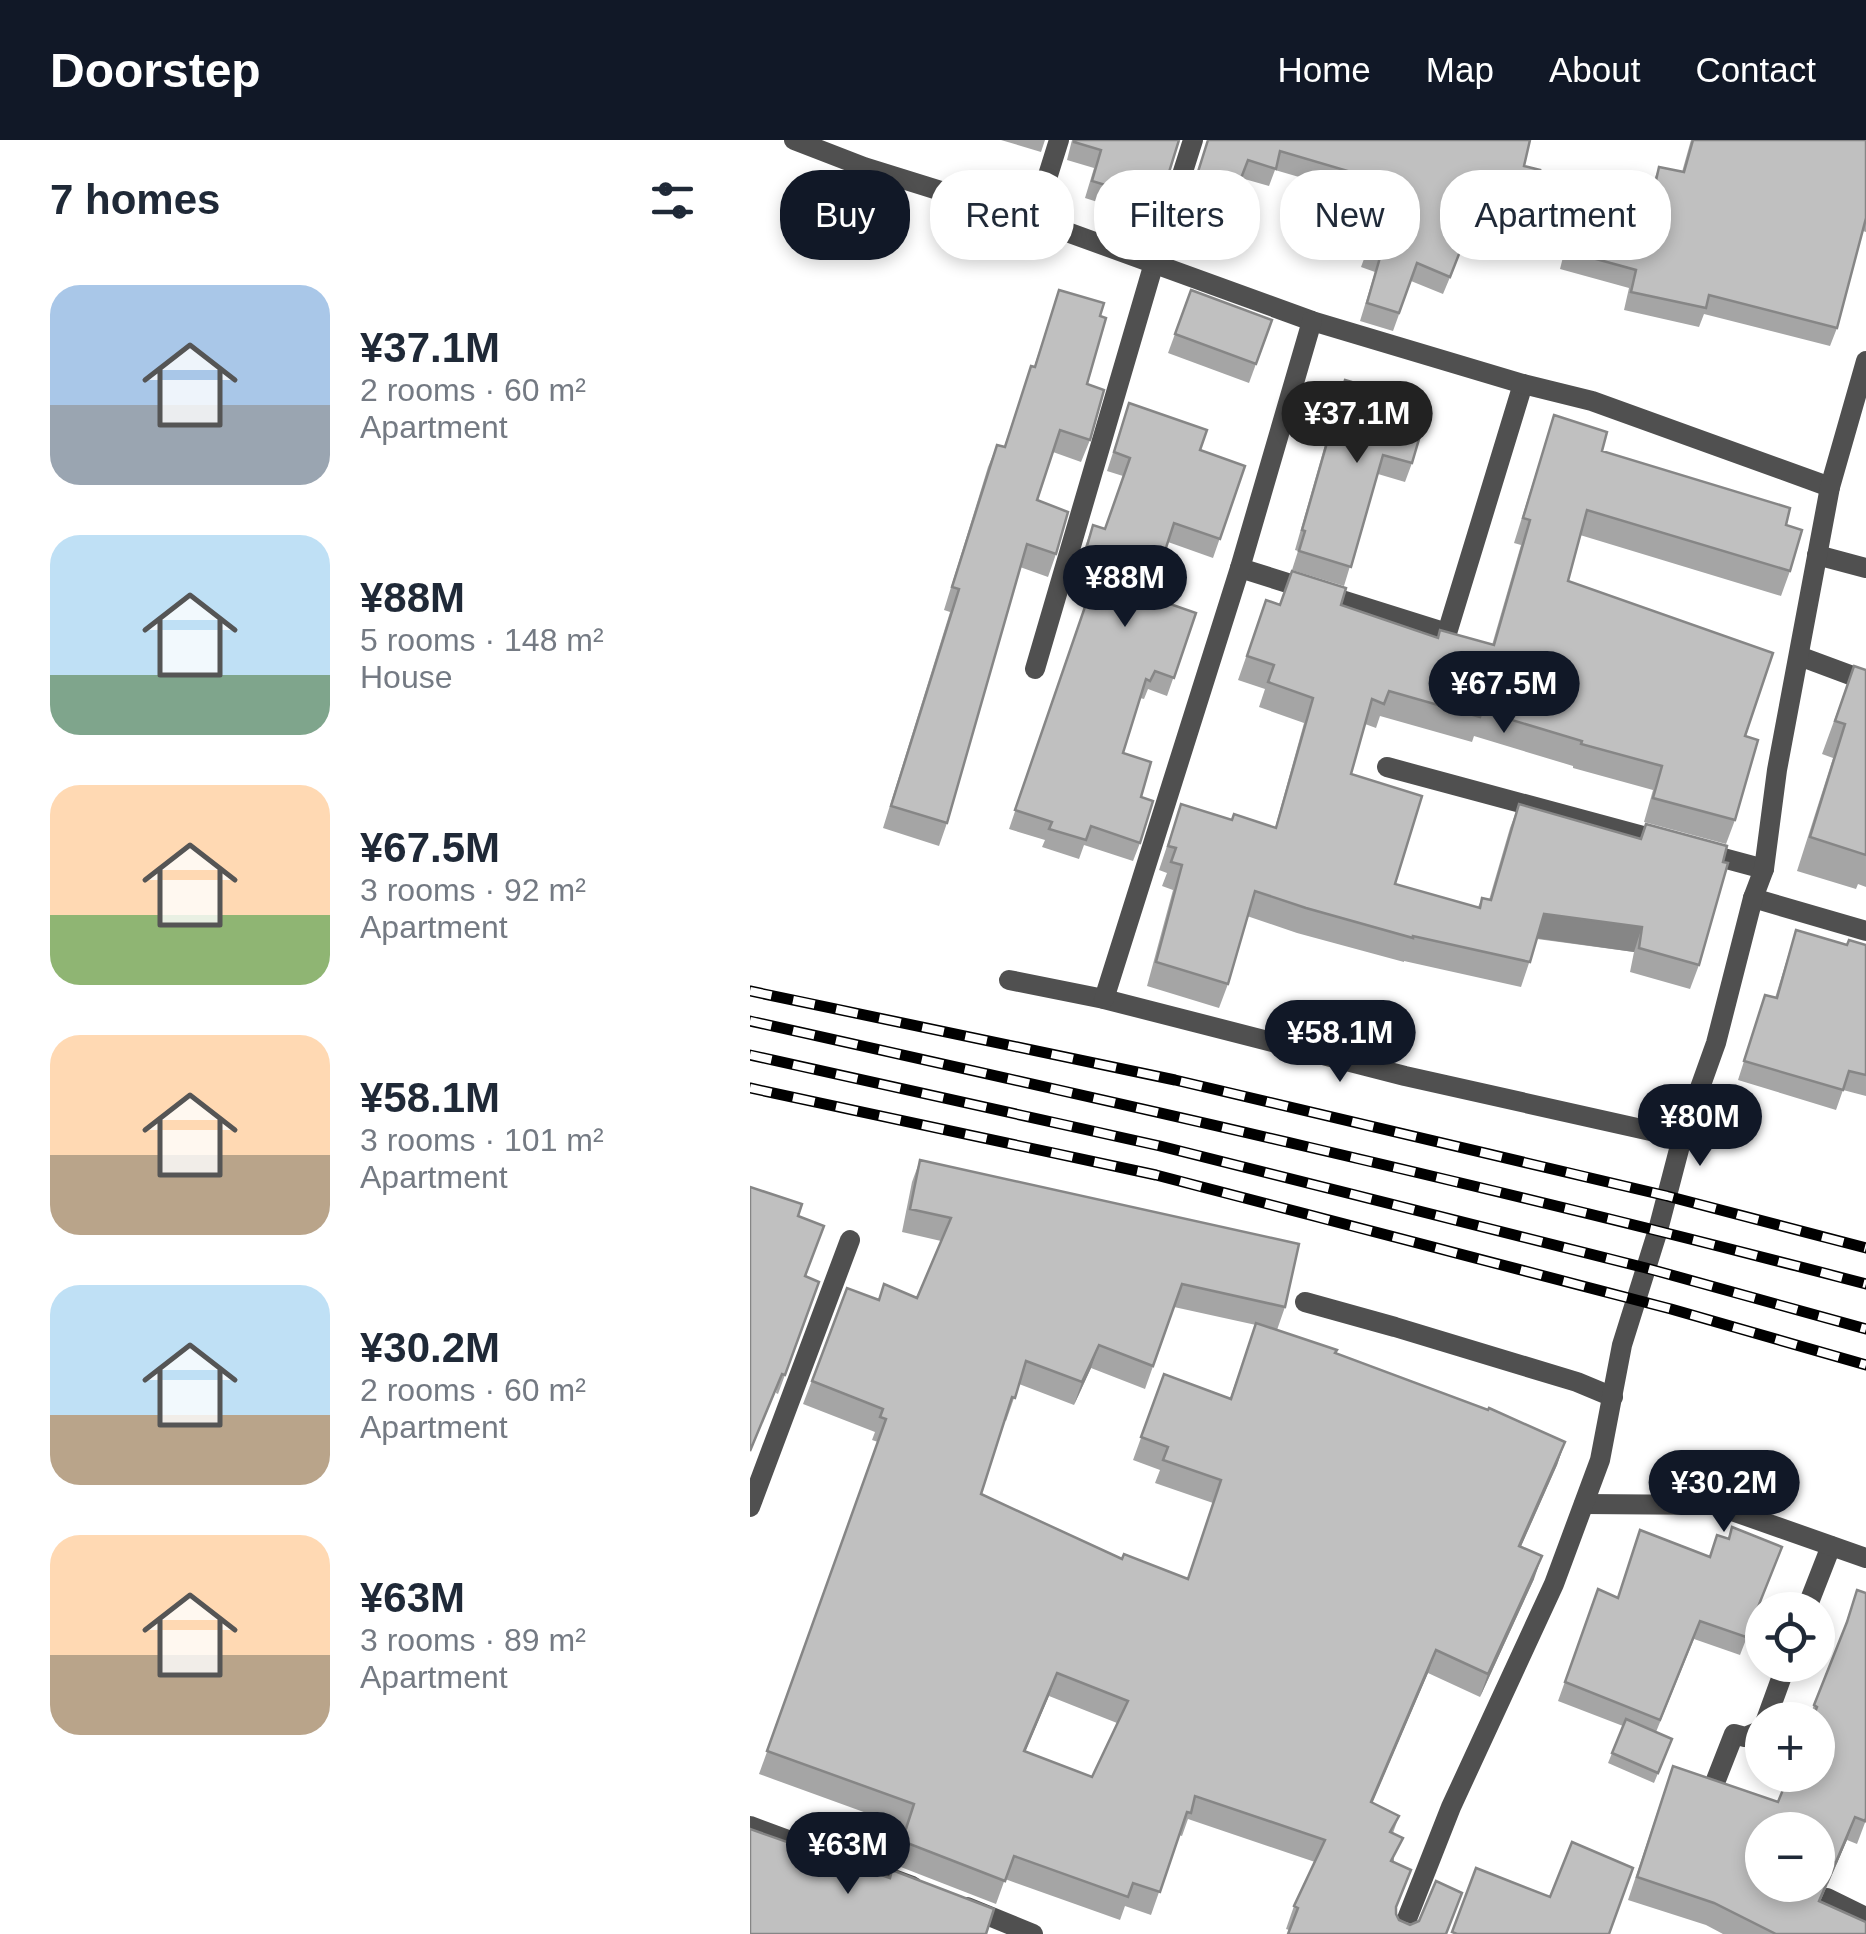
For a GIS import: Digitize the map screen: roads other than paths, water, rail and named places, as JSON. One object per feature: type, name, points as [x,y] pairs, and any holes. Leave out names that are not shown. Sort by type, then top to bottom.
[{"type":"street","points":[[794,140],[930,188]]},
{"type":"street","points":[[1050,170],[1059,140]]},
{"type":"street","points":[[1035,669],[1193,140]]},
{"type":"street","points":[[1074,234],[1312,322],[1592,401],[1830,487]]},
{"type":"street","points":[[1104,998],[1240,568],[1312,322]]},
{"type":"street","points":[[1401,1934],[1451,1807],[1554,1584],[1600,1460],[1622,1345],[1682,1138],[1716,1043],[1764,869],[1777,770],[1830,487],[1866,362]]},
{"type":"street","points":[[1240,568],[1447,633],[1523,384]]},
{"type":"street","points":[[1818,554],[1866,568]]},
{"type":"street","points":[[1798,656],[1866,681]]},
{"type":"street","points":[[1387,767],[1764,869]]},
{"type":"street","points":[[1754,898],[1866,931]]},
{"type":"street","points":[[1009,980],[1104,998],[1405,1076],[1682,1138]]},
{"type":"street","points":[[750,1507],[850,1240]]},
{"type":"street","points":[[1305,1302],[1395,1326],[1612,1396]]},
{"type":"street","points":[[1584,1504],[1716,1505],[1866,1558]]},
{"type":"street","points":[[1813,1592],[1830,1546]]},
{"type":"street","points":[[1716,1780],[1734,1734],[1745,1738]]},
{"type":"street","points":[[750,1826],[1032,1934]]},
{"type":"street","points":[[1834,1902],[1866,1917]]},
{"type":"railway","points":[[750,991],[1175,1080],[1667,1196],[1866,1248]]},
{"type":"railway","points":[[750,1021],[1449,1180],[1866,1284]]},
{"type":"railway","points":[[750,1055],[1160,1146],[1646,1268],[1866,1329]]},
{"type":"railway","points":[[750,1088],[1156,1175],[1671,1309],[1866,1365]]}]
